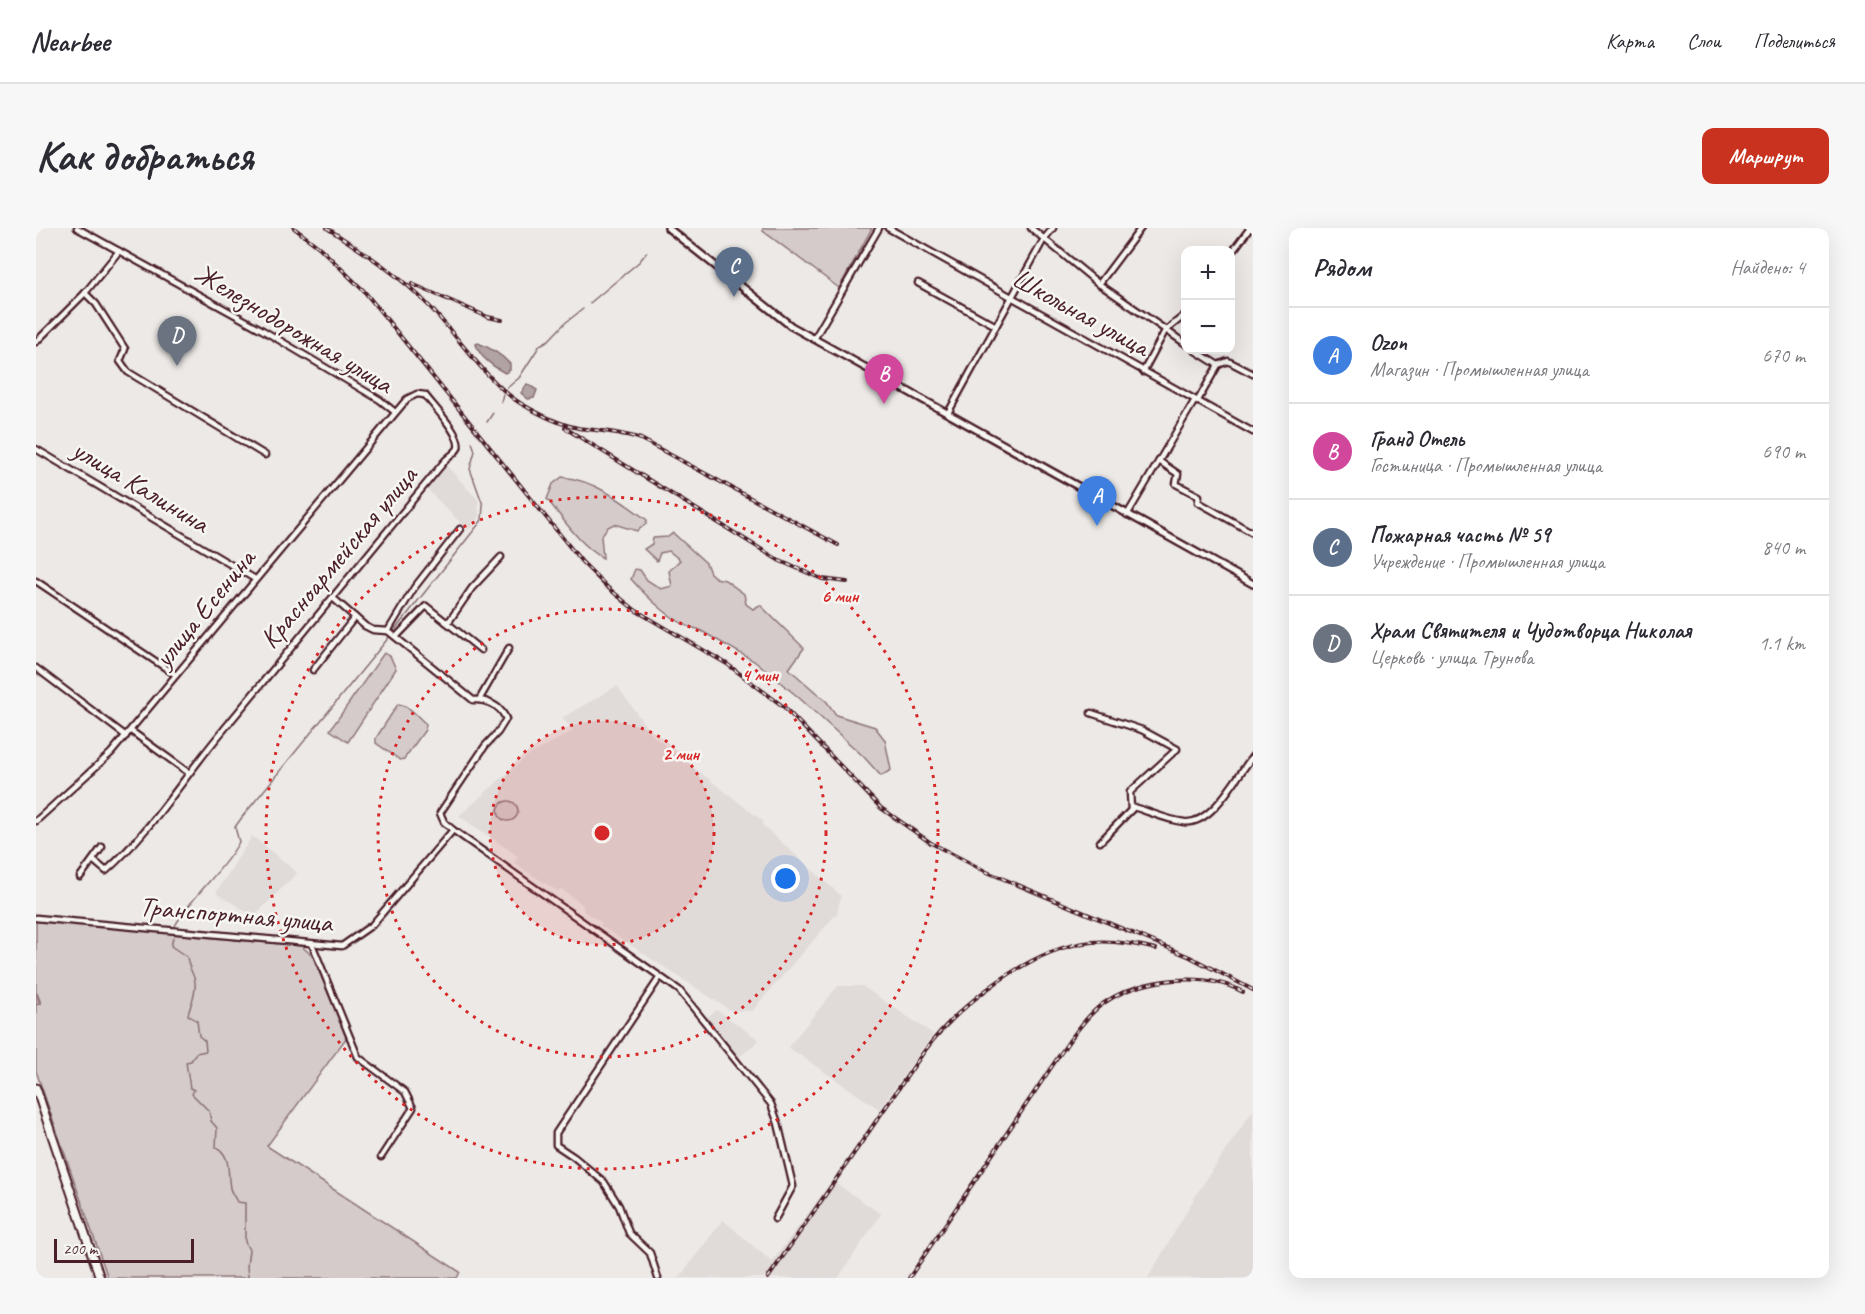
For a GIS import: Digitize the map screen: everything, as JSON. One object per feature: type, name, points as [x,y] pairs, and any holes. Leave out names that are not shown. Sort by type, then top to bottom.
[{"type":"main road","points":[[37,1089],[100,1278]]},
{"type":"street","name":"Железнодорожная улица","points":[[77,228],[260,328],[380,400],[395,412]]},
{"type":"street","points":[[668,228],[791,326],[1253,584]]},
{"type":"street","points":[[814,339],[879,228]]},
{"type":"street","name":"Школьная улица","points":[[888,228],[1253,432]]},
{"type":"street","points":[[1031,228],[1099,284],[1181,341]]},
{"type":"street","points":[[948,413],[1044,239],[1053,228]]},
{"type":"street","points":[[1099,284],[1141,228]]},
{"type":"street","points":[[1235,249],[1251,228]]},
{"type":"street","points":[[36,342],[85,293],[119,251]]},
{"type":"street","points":[[918,283],[996,326]]},
{"type":"street","points":[[85,293],[96,304],[125,349],[120,361],[128,372],[265,455]]},
{"type":"street","points":[[1143,372],[1165,331],[1181,317]]},
{"type":"street","points":[[1200,354],[1218,365]]},
{"type":"street","points":[[1127,515],[1218,365],[1228,361],[1253,374]]},
{"type":"street","name":"Красноармейская улица","points":[[93,860],[106,871],[128,852],[189,773],[333,597],[444,462],[457,451],[455,434],[425,395],[417,394],[407,399],[395,412]]},
{"type":"street","name":"улица Есенина","points":[[36,821],[111,753],[131,731],[395,412]]},
{"type":"street","name":"улица Калинина","points":[[36,448],[255,579]]},
{"type":"street","points":[[1159,460],[1178,474],[1176,484],[1200,496],[1198,502],[1253,533]]},
{"type":"street","points":[[388,631],[414,588],[460,529]]},
{"type":"street","points":[[446,622],[501,556]]},
{"type":"street","points":[[36,581],[176,675]]},
{"type":"street","points":[[333,597],[373,630],[388,631],[473,699],[491,702],[503,711],[506,719],[498,732],[485,746],[440,813],[444,822],[679,990],[771,1104],[778,1123],[793,1186],[775,1219]]},
{"type":"street","points":[[396,637],[426,606],[481,650]]},
{"type":"street","points":[[313,670],[355,617]]},
{"type":"street","points":[[479,700],[509,648]]},
{"type":"street","points":[[36,668],[126,736]]},
{"type":"street","points":[[1091,712],[1142,730],[1177,749],[1130,792],[1131,810]]},
{"type":"street","points":[[131,731],[189,773]]},
{"type":"street","points":[[1100,842],[1134,807],[1185,823],[1199,820],[1218,803],[1253,756]]},
{"type":"street","points":[[36,810],[42,816]]},
{"type":"street","name":"Транспортная улица","points":[[36,918],[342,946],[372,925],[453,830]]},
{"type":"street","points":[[80,877],[102,848]]},
{"type":"street","points":[[312,944],[358,1057],[405,1092],[413,1108],[381,1157]]},
{"type":"street","points":[[658,1278],[650,1253],[629,1233],[619,1206],[604,1182],[574,1156],[556,1145],[556,1133],[660,977]]},
{"type":"shaded area","points":[[763,228],[872,228],[839,288],[763,231]]},
{"type":"shaded area","points":[[476,344],[503,357],[510,364],[510,370],[505,373],[496,368],[480,353]]},
{"type":"shaded area","points":[[527,384],[537,390],[534,398],[528,399],[521,393]]},
{"type":"shaded area","points":[[445,464],[478,500],[479,515],[475,524],[468,530],[426,488]]},
{"type":"shaded area","points":[[562,477],[585,482],[607,492],[647,520],[646,524],[637,531],[614,524],[608,527],[601,536],[603,558],[579,539],[547,499],[553,484]]},
{"type":"shaded area","points":[[673,533],[706,563],[710,573],[716,578],[725,580],[744,594],[746,604],[753,609],[760,605],[804,648],[789,669],[827,702],[836,715],[875,727],[885,740],[891,770],[881,776],[863,756],[797,696],[754,661],[698,629],[680,622],[653,602],[637,586],[631,579],[635,569],[640,570],[647,580],[661,589],[672,586],[669,571],[680,560],[669,551],[660,553],[657,561],[644,549],[652,544],[653,538],[668,537]]},
{"type":"shaded area","points":[[384,653],[390,656],[396,669],[348,742],[330,730]]},
{"type":"shaded area","points":[[617,686],[653,736],[763,821],[762,825],[841,896],[837,913],[752,1011],[730,1010],[601,926],[601,922],[584,912],[583,905],[561,889],[557,891],[514,863],[518,856],[459,816],[527,756],[573,731],[562,718]]},
{"type":"shaded area","points":[[398,704],[410,709],[426,724],[425,730],[404,759],[400,760],[376,743],[376,738]]},
{"type":"shaded area","points":[[504,801],[512,801],[518,807],[518,815],[512,821],[504,821],[498,815],[498,807]]},
{"type":"shaded area","points":[[252,836],[297,873],[254,916],[216,893]]},
{"type":"shaded area","points":[[38,921],[301,946],[313,956],[347,1037],[267,1146],[460,1272],[457,1278],[108,1278],[36,1071],[36,1005],[41,1003],[37,993],[39,1003],[36,1004],[36,923]]},
{"type":"shaded area","points":[[838,986],[862,986],[933,1034],[879,1109],[788,1047]]},
{"type":"shaded area","points":[[717,1010],[759,1040],[738,1058],[706,1018]]},
{"type":"shaded area","points":[[1253,1110],[1253,1278],[1148,1278],[1198,1192]]},
{"type":"shaded area","points":[[832,1181],[881,1214],[838,1278],[679,1278],[723,1220],[772,1262]]},
{"type":"waterway","points":[[590,303],[639,262],[647,252]]},
{"type":"waterway","points":[[507,388],[519,378],[540,345],[549,340],[583,309]]},
{"type":"waterway","points":[[501,402],[503,394]]},
{"type":"waterway","points":[[487,422],[493,413]]},
{"type":"waterway","points":[[394,631],[482,520],[483,505],[470,469],[475,451],[472,442]]},
{"type":"waterway","points":[[175,926],[239,842],[235,827],[243,816],[390,636]]},
{"type":"waterway","points":[[173,938],[171,946],[187,957],[195,980],[194,995],[188,1015],[197,1021],[199,1036],[205,1041],[206,1051],[196,1053],[191,1061],[186,1062],[190,1088],[194,1090],[192,1094],[209,1111],[211,1121],[217,1128],[216,1147],[227,1160],[231,1192],[237,1202],[245,1203],[245,1242],[249,1250],[248,1278]]},
{"type":"railway","points":[[294,228],[320,248],[364,291],[582,562],[607,587],[635,610],[727,664],[784,707],[881,808],[931,843],[987,872],[1190,957],[1253,990]]},
{"type":"railway","points":[[327,228],[406,284],[439,317],[484,371],[520,403],[548,418],[570,426],[641,439],[838,545]]},
{"type":"railway","points":[[412,284],[488,317],[502,320]]},
{"type":"railway","points":[[565,428],[780,561],[822,579],[847,582]]},
{"type":"railway","points":[[768,1278],[923,1053],[956,1016],[976,998],[1021,967],[1069,946],[1108,942],[1156,949]]},
{"type":"railway","points":[[909,1278],[1069,1041],[1096,1009],[1122,993],[1138,987],[1174,980],[1211,981],[1243,992]]},
{"type":"place","name":"Пожарная часть № 59","points":[[734,297]]},
{"type":"place","name":"Храм Святителя и Чудотворца Николая","points":[[177,366]]},
{"type":"place","name":"Гранд Отель","points":[[884,404]]},
{"type":"place","name":"Ozon","points":[[1097,526]]}]
